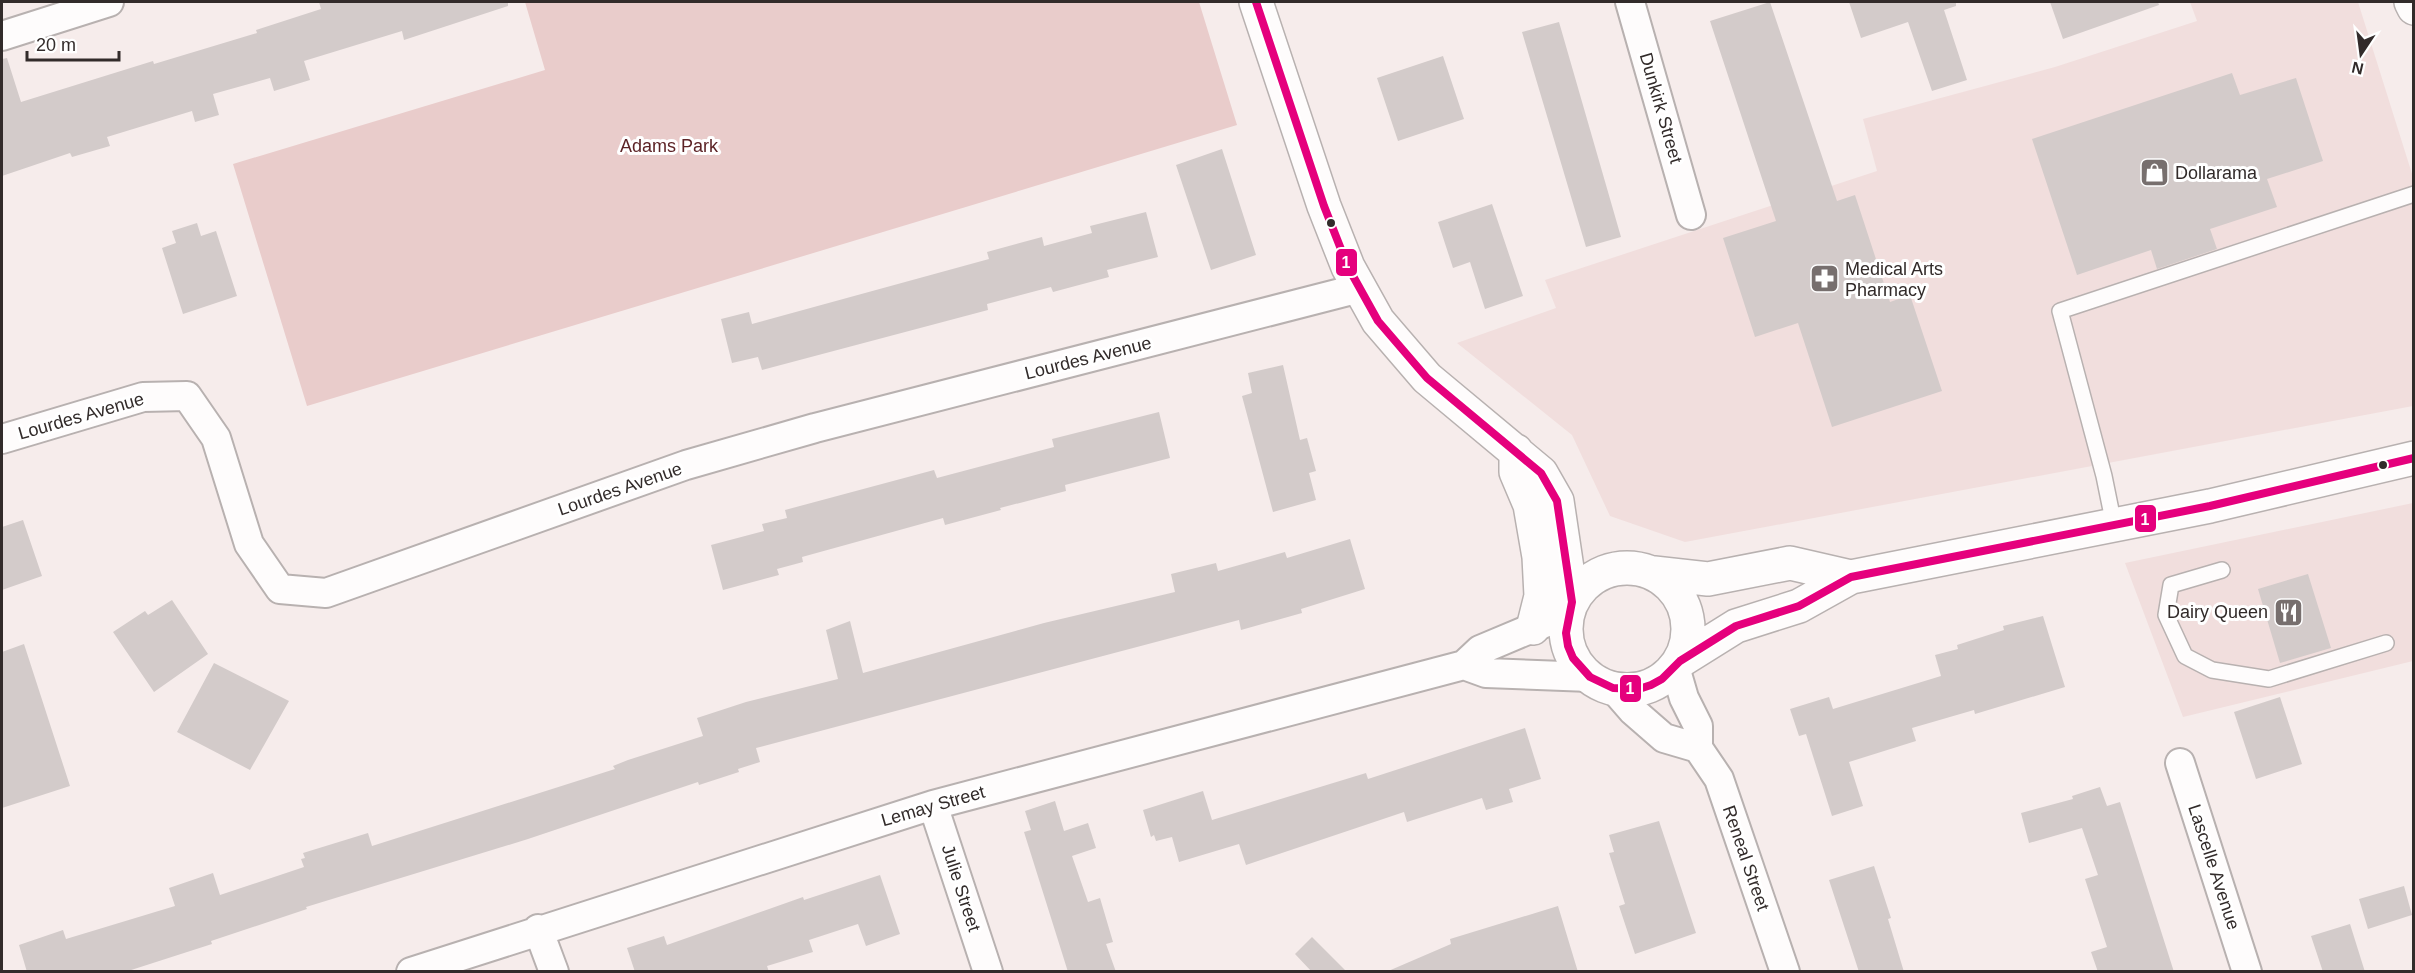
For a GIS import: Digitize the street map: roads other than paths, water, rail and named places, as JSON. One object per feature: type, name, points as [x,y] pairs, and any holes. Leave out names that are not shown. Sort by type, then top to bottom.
[{"type":"street","points":[[2,36],[109,2]]},
{"type":"street","points":[[1256,2],[1324,206],[1348,267],[1378,321],[1427,378],[1541,473],[1557,501],[1570,607],[1566,633],[1574,658],[1664,738],[1698,748]]},
{"type":"street","name":"Dunkirk Street","points":[[1630,2],[1691,215]]},
{"type":"street","points":[[2411,2],[2414,8]]},
{"type":"street","name":"Lourdes Avenue","points":[[2,439],[143,397],[187,396],[216,438],[249,544],[280,589],[326,593],[686,465],[815,428],[1360,288]]},
{"type":"street","points":[[1516,451],[1516,472],[1530,506],[1539,557],[1541,596],[1533,628]]},
{"type":"street","points":[[1602,683],[1639,689],[1651,686],[1677,664],[1736,626],[1799,606],[1851,577],[2314,483],[2414,458]]},
{"type":"street","points":[[2314,483],[2414,482]]},
{"type":"street","points":[[1570,607],[1582,587],[1604,572],[1629,567],[1654,573],[1708,579],[1790,563],[1851,577]]},
{"type":"street","points":[[1654,573],[1674,589],[1686,611],[1688,637],[1677,664]]},
{"type":"street","name":"Lemay Street","points":[[411,972],[538,929],[933,804],[1464,665],[1480,650],[1533,628],[1570,607]]},
{"type":"street","name":"Reneal Street","points":[[1677,664],[1684,698],[1698,726],[1698,748],[1719,779],[1785,972]]},
{"type":"street","name":"Lemay Street","points":[[1464,665],[1486,672],[1602,683]]},
{"type":"street","name":"Lascelle Avenue","points":[[2180,763],[2247,972]]},
{"type":"street","name":"Julie Street","points":[[933,804],[988,972]]},
{"type":"street","points":[[538,929],[554,972]]},
{"type":"lane","points":[[2114,525],[2104,476],[2060,311],[2414,194]]},
{"type":"lane","points":[[2222,570],[2172,585],[2166,615],[2185,656],[2212,670],[2268,679],[2386,643]]},
{"type":"place","name":"Dollarama","points":[[2154,173]]},
{"type":"place","name":"Medical Arts Pharmacy","points":[[1824,279]]},
{"type":"place","name":"Dairy Queen","points":[[2289,612]]},
{"type":"park label","name":"Adams Park","points":[[669,146]]}]
